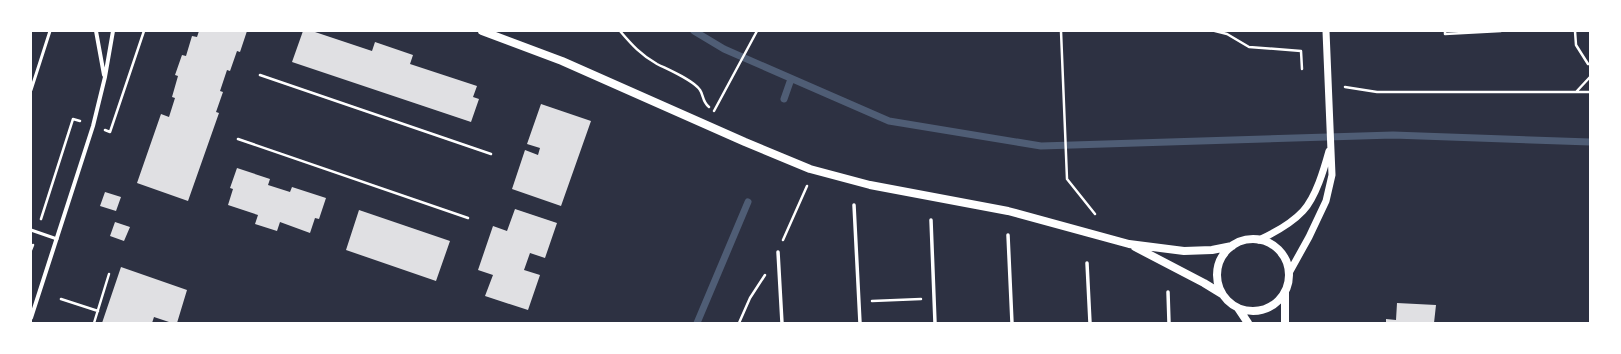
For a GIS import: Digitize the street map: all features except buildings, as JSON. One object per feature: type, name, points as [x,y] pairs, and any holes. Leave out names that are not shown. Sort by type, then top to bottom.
[{"type":"main road","points":[[482,31],[562,61],[810,169],[870,185],[1008,211],[1129,244],[1184,251],[1232,246]]},
{"type":"main road","points":[[1222,294],[1218,284],[1217,274],[1219,263],[1224,253],[1240,241],[1259,240],[1267,242],[1280,251],[1285,258],[1289,274],[1286,291],[1286,323]]},
{"type":"main road","points":[[1129,244],[1204,283],[1222,294],[1232,305],[1246,311],[1262,310],[1276,304],[1286,291]]},
{"type":"main road","points":[[1238,308],[1248,323]]},
{"type":"street","points":[[96,31],[105,77]]},
{"type":"street","points":[[31,318],[93,126],[105,77],[113,31]]},
{"type":"street","points":[[1289,274],[1326,201],[1332,174],[1326,31]]},
{"type":"street","points":[[1259,240],[1279,230],[1303,211],[1308,204],[1321,176],[1331,145]]},
{"type":"street","points":[[854,205],[860,323]]},
{"type":"street","points":[[931,220],[935,323]]},
{"type":"street","points":[[1008,235],[1012,323]]},
{"type":"street","points":[[778,252],[782,323]]},
{"type":"street","points":[[1087,263],[1090,323]]},
{"type":"street","points":[[1168,292],[1169,323]]},
{"type":"lane","points":[[31,90],[50,31]]},
{"type":"lane","points":[[31,230],[57,239]]},
{"type":"path","points":[[110,132],[144,31]]},
{"type":"path","points":[[620,31],[636,50],[685,79],[700,90],[704,103],[714,112],[757,31]]},
{"type":"path","points":[[1061,31],[1067,179],[1095,214]]},
{"type":"path","points":[[1215,31],[1227,34],[1249,47],[1301,51],[1302,69]]},
{"type":"path","points":[[1445,31],[1445,34],[1501,31]]},
{"type":"path","points":[[1575,31],[1576,45],[1588,64],[1590,64]]},
{"type":"path","points":[[260,75],[491,154]]},
{"type":"path","points":[[1576,92],[1590,77]]},
{"type":"path","points":[[1345,87],[1377,92],[1590,92]]},
{"type":"path","points":[[31,250],[73,120]]},
{"type":"path","points":[[238,139],[468,218]]},
{"type":"path","points":[[94,323],[109,274]]},
{"type":"path","points":[[859,302],[934,298]]},
{"type":"path","points":[[61,299],[98,311]]},
{"type":"waterway","points":[[694,31],[724,49],[889,121],[1041,146],[1393,135],[1590,142]]},
{"type":"waterway","points":[[784,99],[791,79]]},
{"type":"waterway","points":[[697,323],[748,202]]}]
